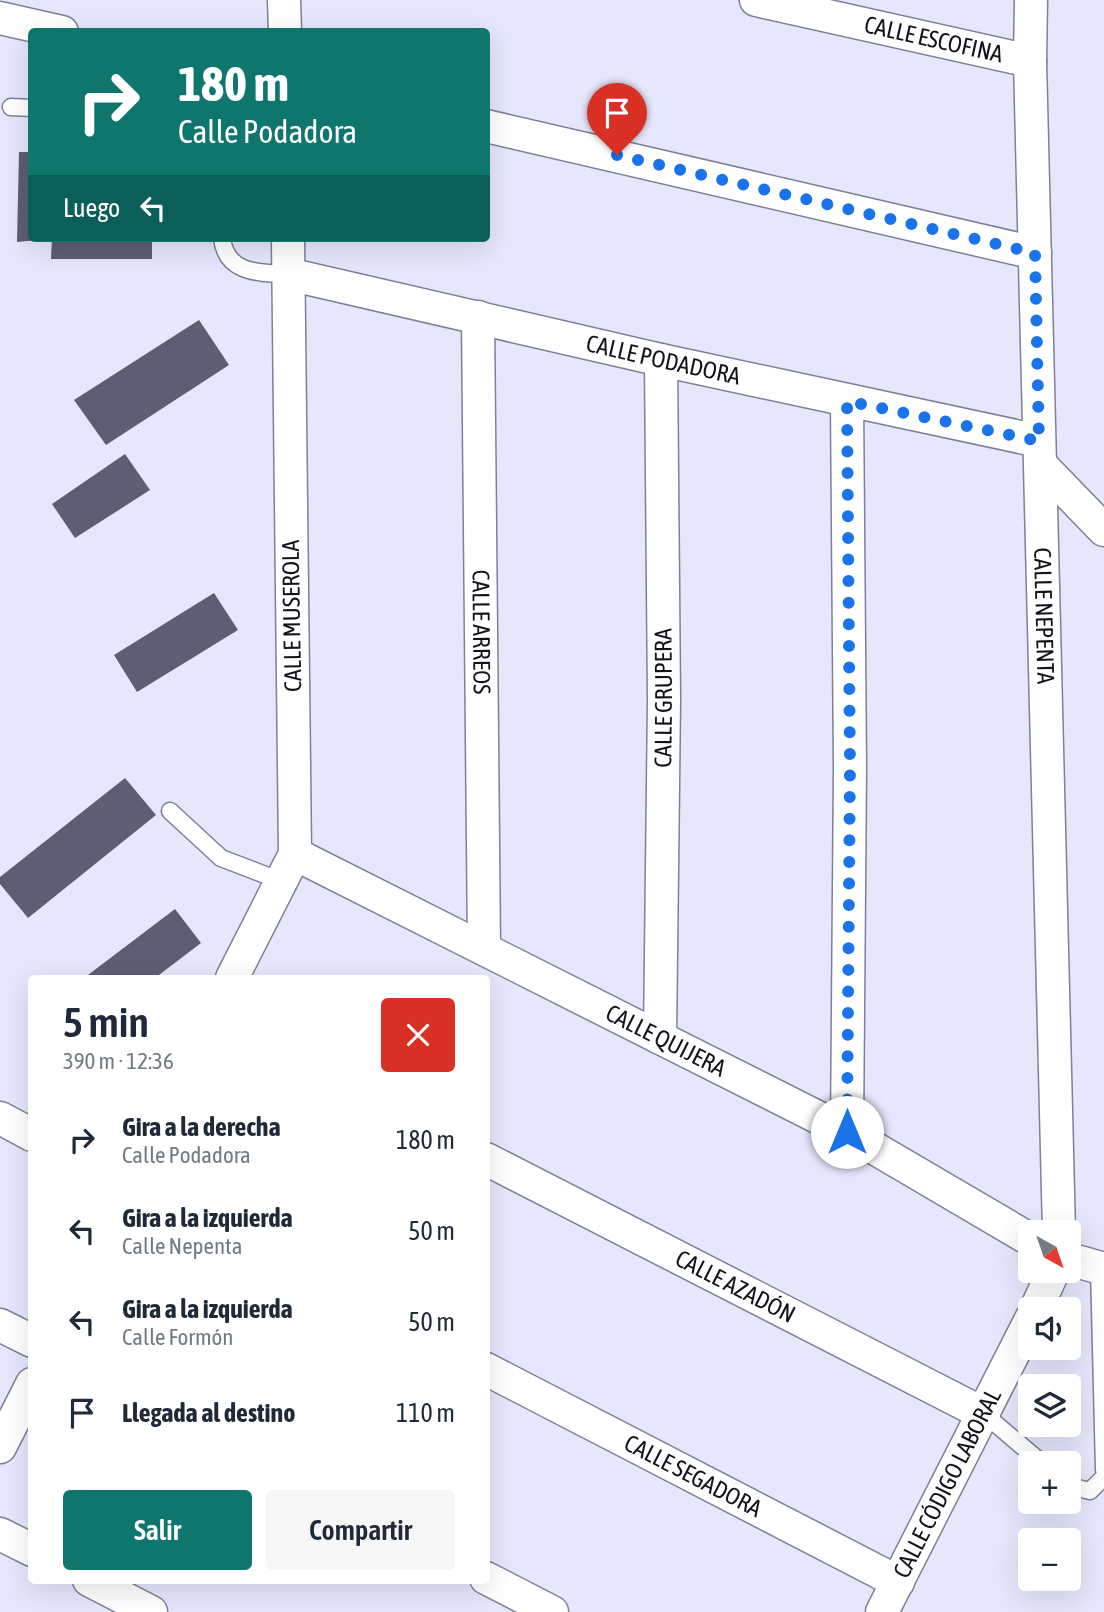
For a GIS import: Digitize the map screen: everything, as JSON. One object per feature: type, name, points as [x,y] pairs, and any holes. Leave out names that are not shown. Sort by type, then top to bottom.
[{"type":"street","points":[[284,0],[285,28]]},
{"type":"street","name":"CALLE ESCOFINA","points":[[756,0],[1030,61]]},
{"type":"street","name":"CALLE NEPENTA","points":[[1031,0],[1030,61],[1059,1220]]},
{"type":"street","points":[[0,18],[44,28]]},
{"type":"street","points":[[490,127],[1035,253]]},
{"type":"street","name":"CALLE MUSEROLA","points":[[234,975],[288,868],[288,242]]},
{"type":"street","name":"CALLE PODADORA","points":[[288,274],[847,401],[1040,453]]},
{"type":"street","name":"CALLE ARREOS","points":[[478,317],[484,947]]},
{"type":"street","name":"CALLE GRUPERA","points":[[660,1038],[664,700],[661,360]]},
{"type":"street","points":[[847,401],[850,768],[847,1132]]},
{"type":"street","points":[[1040,453],[1104,530]]},
{"type":"street","name":"CALLE QUIJERA","points":[[288,868],[484,947],[847,1132],[1018,1232]]},
{"type":"street","points":[[0,1118],[28,1133]]},
{"type":"street","name":"CALLE AZADÓN","points":[[490,1161],[984,1414]]},
{"type":"street","points":[[0,1325],[28,1339]]},
{"type":"street","name":"CALLE CÓDIGO LABORAL","points":[[882,1612],[1018,1345]]},
{"type":"street","name":"CALLE SEGADORA","points":[[490,1371],[898,1582]]},
{"type":"street","points":[[0,1447],[28,1392]]},
{"type":"street","points":[[0,1534],[28,1548]]},
{"type":"street","points":[[490,1580],[552,1612]]},
{"type":"street","points":[[97,1584],[151,1612]]},
{"type":"lane","points":[[11,107],[28,108]]},
{"type":"lane","points":[[223,242],[226,256],[239,267],[253,272],[288,274]]},
{"type":"lane","points":[[170,811],[221,858],[249,872],[288,868]]},
{"type":"lane","points":[[1091,1265],[1104,1470]]},
{"type":"lane","points":[[984,1414],[1028,1451]]},
{"type":"lane","points":[[1081,1489],[1090,1491],[1104,1477]]},
{"type":"building","points":[[19,152],[28,152],[28,241],[17,242]]},
{"type":"building","points":[[52,242],[152,242],[152,259],[51,259]]},
{"type":"building","points":[[199,320],[229,365],[106,445],[74,400]]},
{"type":"building","points":[[125,454],[150,490],[75,538],[52,504]]},
{"type":"building","points":[[214,593],[238,630],[137,692],[114,655]]},
{"type":"building","points":[[125,778],[156,815],[28,918],[0,884],[0,877]]},
{"type":"building","points":[[175,909],[201,943],[159,975],[88,975]]},
{"type":"route","points":[[617,155],[1035,253],[1039,441],[847,401],[850,768],[847,1132]]}]
